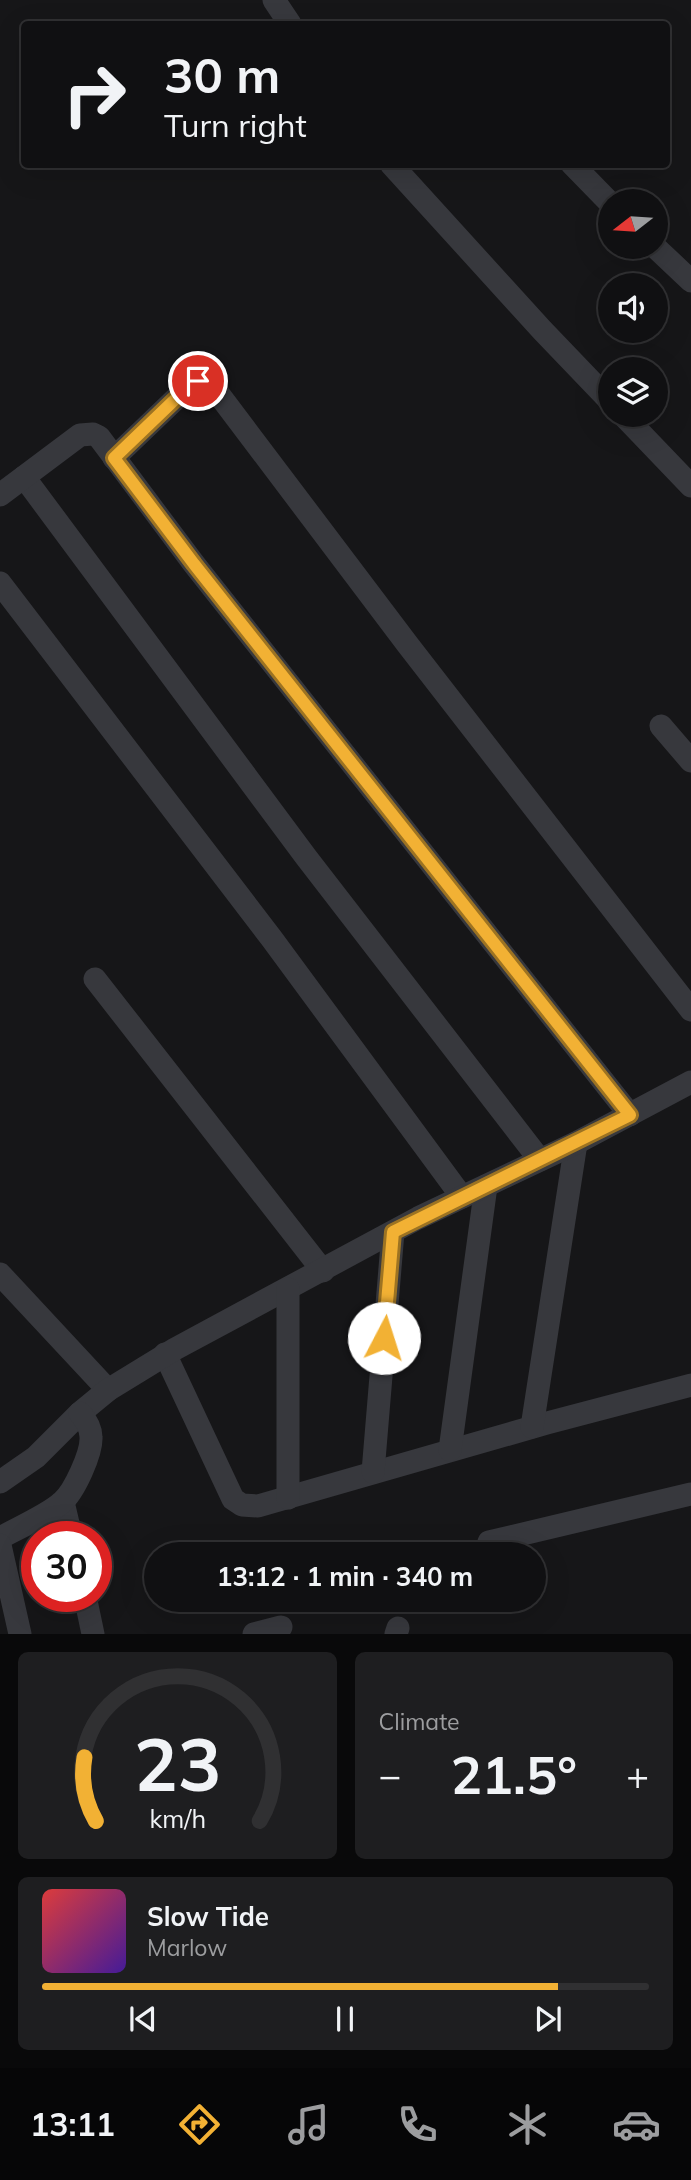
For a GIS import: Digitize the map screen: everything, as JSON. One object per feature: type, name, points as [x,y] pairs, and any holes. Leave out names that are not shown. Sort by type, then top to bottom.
[{"type":"street","points":[[274,0],[288,21]]},
{"type":"street","points":[[395,168],[541,330],[598,389]]},
{"type":"street","points":[[576,168],[598,191]]},
{"type":"street","points":[[668,259],[691,281]]},
{"type":"street","points":[[114,458],[194,383],[203,381],[211,384],[408,645],[691,1010]]},
{"type":"street","points":[[634,427],[691,486]]},
{"type":"street","points":[[0,495],[86,433],[99,437],[194,564],[630,1115]]},
{"type":"street","points":[[24,477],[306,857],[540,1160]]},
{"type":"street","points":[[0,583],[272,939],[461,1197]]},
{"type":"street","points":[[661,726],[691,761]]},
{"type":"street","points":[[95,979],[323,1270]]},
{"type":"street","points":[[0,1482],[36,1457],[107,1390],[165,1354],[393,1232],[576,1143],[691,1082]]},
{"type":"street","points":[[532,1427],[576,1143]]},
{"type":"street","points":[[450,1450],[486,1186]]},
{"type":"street","points":[[373,1472],[393,1232]]},
{"type":"street","points":[[0,1275],[107,1390]]},
{"type":"street","points":[[288,1289],[288,1498]]},
{"type":"street","points":[[165,1354],[233,1499],[242,1506],[258,1506],[288,1498],[532,1427],[691,1385]]},
{"type":"street","points":[[0,1538],[63,1502],[81,1472],[92,1438],[88,1423],[80,1413]]},
{"type":"street","points":[[489,1542],[691,1494]]},
{"type":"street","points":[[63,1502],[67,1521]]},
{"type":"street","points":[[0,1545],[20,1634]]},
{"type":"street","points":[[88,1612],[93,1634]]},
{"type":"street","points":[[254,1634],[281,1627]]},
{"type":"route","points":[[198,381],[189,386],[114,458],[194,564],[630,1115],[393,1232],[384,1338]]}]
